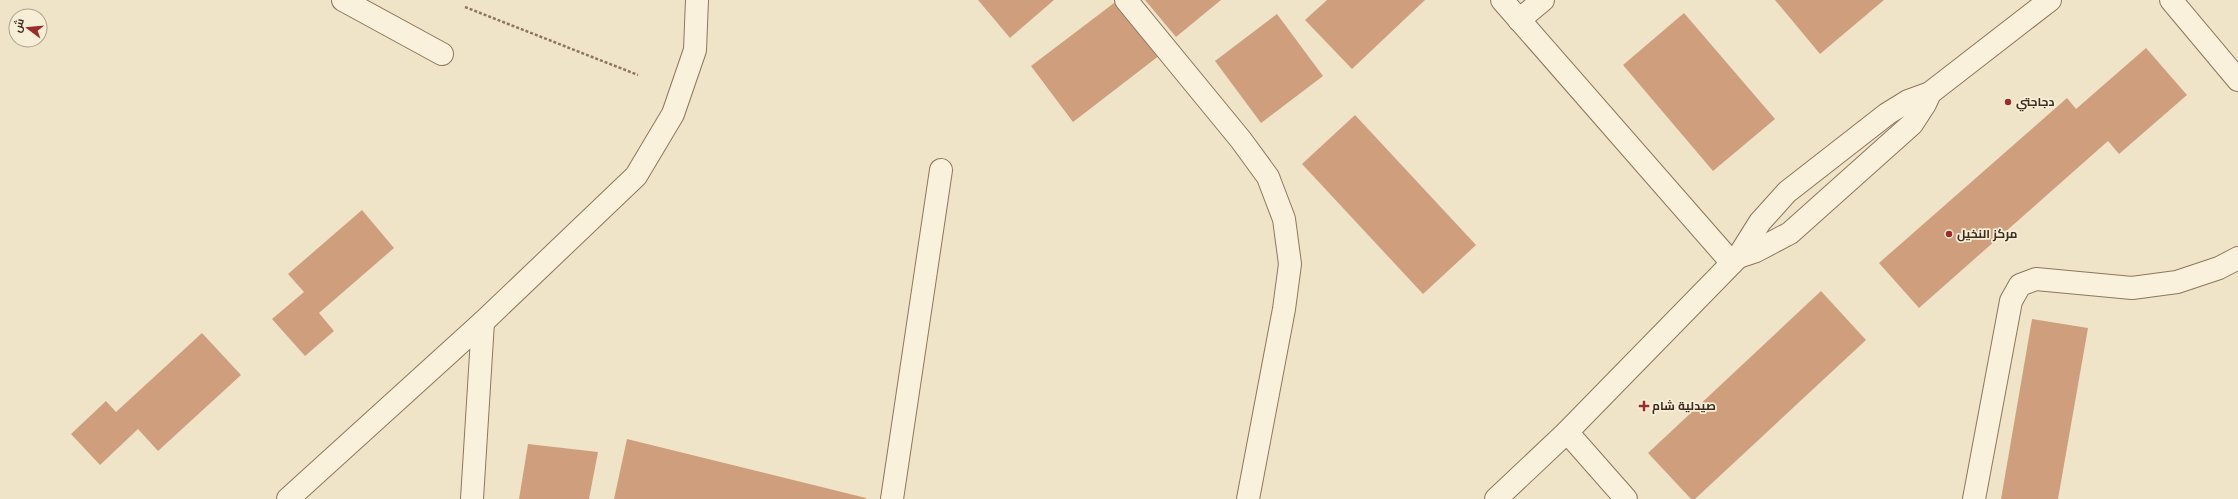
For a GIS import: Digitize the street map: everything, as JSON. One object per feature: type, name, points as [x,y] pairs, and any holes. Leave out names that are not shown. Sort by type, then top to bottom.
[{"type":"street","points":[[343,0],[442,54]]},
{"type":"street","points":[[288,499],[483,322],[636,176],[675,107],[695,50],[697,0]]},
{"type":"street","points":[[1126,0],[1264,170],[1268,176],[1284,219],[1290,264],[1284,309],[1248,499]]},
{"type":"street","points":[[1502,0],[1735,260]]},
{"type":"street","points":[[1519,20],[1543,0]]},
{"type":"street","points":[[1496,499],[1567,432],[1735,260],[1760,222],[1787,192],[1887,114],[1908,101],[1930,93],[2050,0]]},
{"type":"street","points":[[2171,0],[2238,80]]},
{"type":"street","points":[[1735,260],[1774,243],[1805,221],[1912,124],[1930,93]]},
{"type":"street","points":[[892,499],[941,170]]},
{"type":"street","points":[[1974,499],[2011,301],[2020,285],[2036,279],[2139,287],[2177,282],[2220,268],[2238,258]]},
{"type":"street","points":[[472,499],[483,322]]},
{"type":"street","points":[[1567,432],[1626,499]]},
{"type":"path","points":[[465,7],[638,75]]},
{"type":"building","points":[[978,0],[1054,0],[1010,38]]},
{"type":"building","points":[[1118,0],[1160,55],[1073,122],[1031,66]]},
{"type":"building","points":[[1145,0],[1221,0],[1176,37]]},
{"type":"building","points":[[1327,0],[1425,0],[1352,69],[1305,20]]},
{"type":"building","points":[[1775,0],[1884,0],[1820,54]]},
{"type":"building","points":[[1684,13],[1775,119],[1713,171],[1623,65]]},
{"type":"building","points":[[1277,14],[1323,76],[1261,123],[1215,61]]},
{"type":"building","points":[[2146,48],[2187,95],[2119,154],[2108,141],[1919,308],[1879,263],[2067,98],[2076,109]]},
{"type":"building","points":[[1355,115],[1476,245],[1423,294],[1302,164]]},
{"type":"building","points":[[362,210],[394,248],[319,313],[334,331],[305,356],[272,319],[304,292],[288,274]]},
{"type":"building","points":[[1821,291],[1866,340],[1695,499],[1691,499],[1648,453]]},
{"type":"building","points":[[2032,319],[2088,328],[2058,499],[2001,499]]},
{"type":"building","points":[[202,333],[241,375],[158,451],[138,429],[100,465],[71,434],[106,401],[116,412]]},
{"type":"building","points":[[627,439],[866,498],[866,499],[614,499]]},
{"type":"building","points":[[528,444],[598,452],[589,499],[519,499]]},
{"type":"place","name":"دجاجتي","points":[[2008,102]]},
{"type":"place","name":"مركز النخيل","points":[[1949,234]]},
{"type":"place","name":"صيدلية شام","points":[[1644,406]]}]
